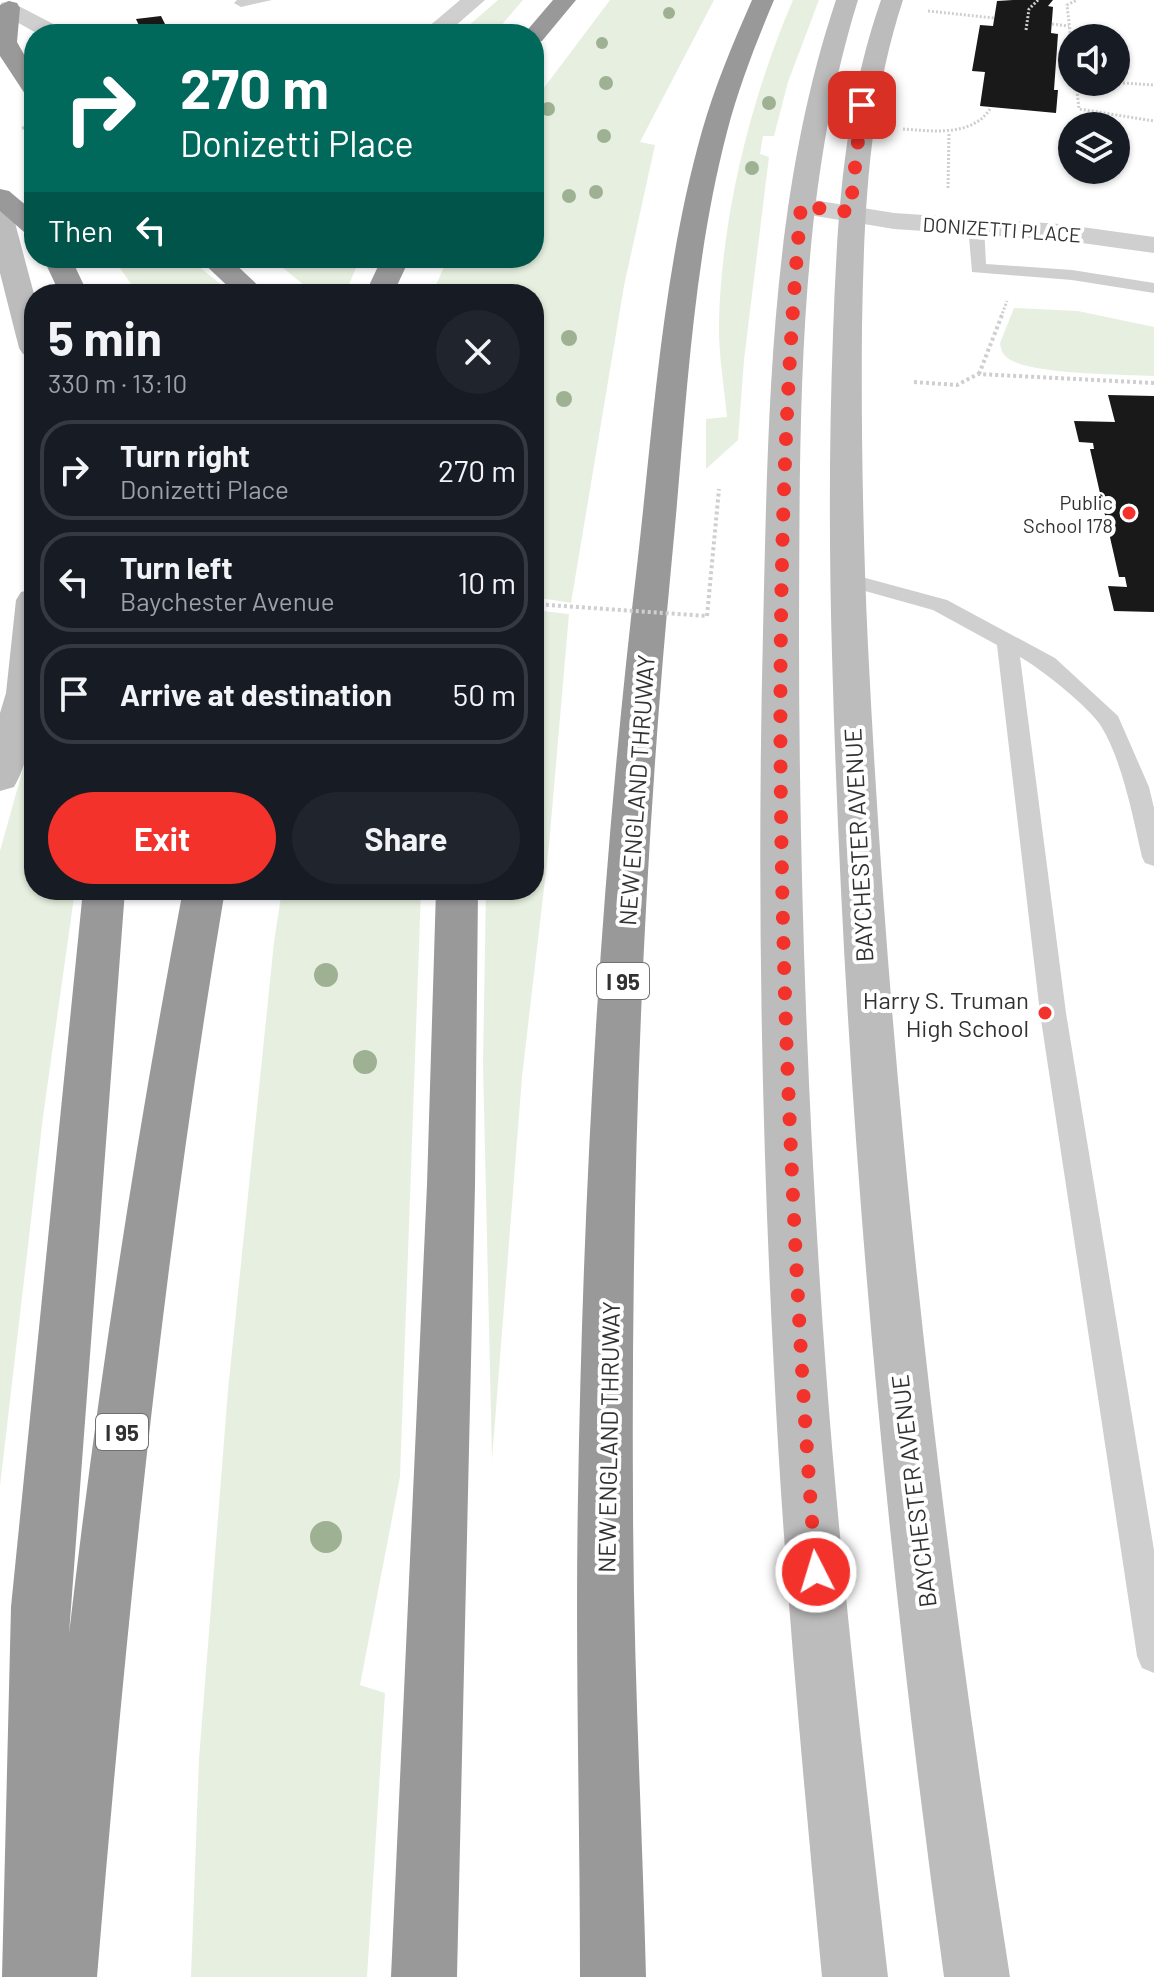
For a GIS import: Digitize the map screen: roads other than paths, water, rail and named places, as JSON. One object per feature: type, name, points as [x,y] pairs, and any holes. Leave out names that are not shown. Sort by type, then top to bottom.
[{"type":"highway","points":[[544,24],[565,0]]},
{"type":"highway","name":"NEW ENGLAND THRUWAY","points":[[613,1977],[605,1576],[613,1134],[631,823],[668,410],[691,253],[731,76],[763,0]]},
{"type":"highway","points":[[9,8],[5,42],[24,75]]},
{"type":"highway","points":[[0,197],[24,217]]},
{"type":"highway","points":[[223,268],[242,284]]},
{"type":"highway","points":[[35,1977],[40,1607],[103,900]]},
{"type":"highway","name":"I 95","points":[[64,1977],[124,1417],[165,1117],[202,900]]},
{"type":"highway","points":[[424,1977],[457,900]]},
{"type":"main road","points":[[847,0],[821,81],[801,206],[783,474],[781,672],[783,937],[801,1383],[830,1741],[855,1977]]},
{"type":"main road","name":"BAYCHESTER AVENUE","points":[[892,0],[878,38],[862,105],[850,212],[845,446],[847,579],[861,916],[887,1260],[937,1687],[977,1977]]},
{"type":"main road","points":[[3,226],[6,263],[24,318]]},
{"type":"main road","points":[[0,777],[24,696]]},
{"type":"street","points":[[444,24],[474,0]]},
{"type":"street","points":[[9,8],[37,24]]},
{"type":"street","name":"DONIZETTI PLACE","points":[[850,212],[895,203],[1047,214],[1154,227]]},
{"type":"street","name":"DONIZETTI PLACE","points":[[801,206],[894,221],[1060,232],[1154,245]]},
{"type":"lane","points":[[241,3],[265,0]]},
{"type":"lane","points":[[976,225],[978,268],[1072,275],[1154,288]]},
{"type":"lane","points":[[847,579],[940,605],[1047,663],[1110,721],[1137,787],[1154,857]]},
{"type":"lane","points":[[1007,642],[1053,1013],[1154,1656]]},
{"type":"place","name":"Public School 178","points":[[1129,513]]},
{"type":"place","name":"Harry S. Truman High School","points":[[1045,1013]]}]
